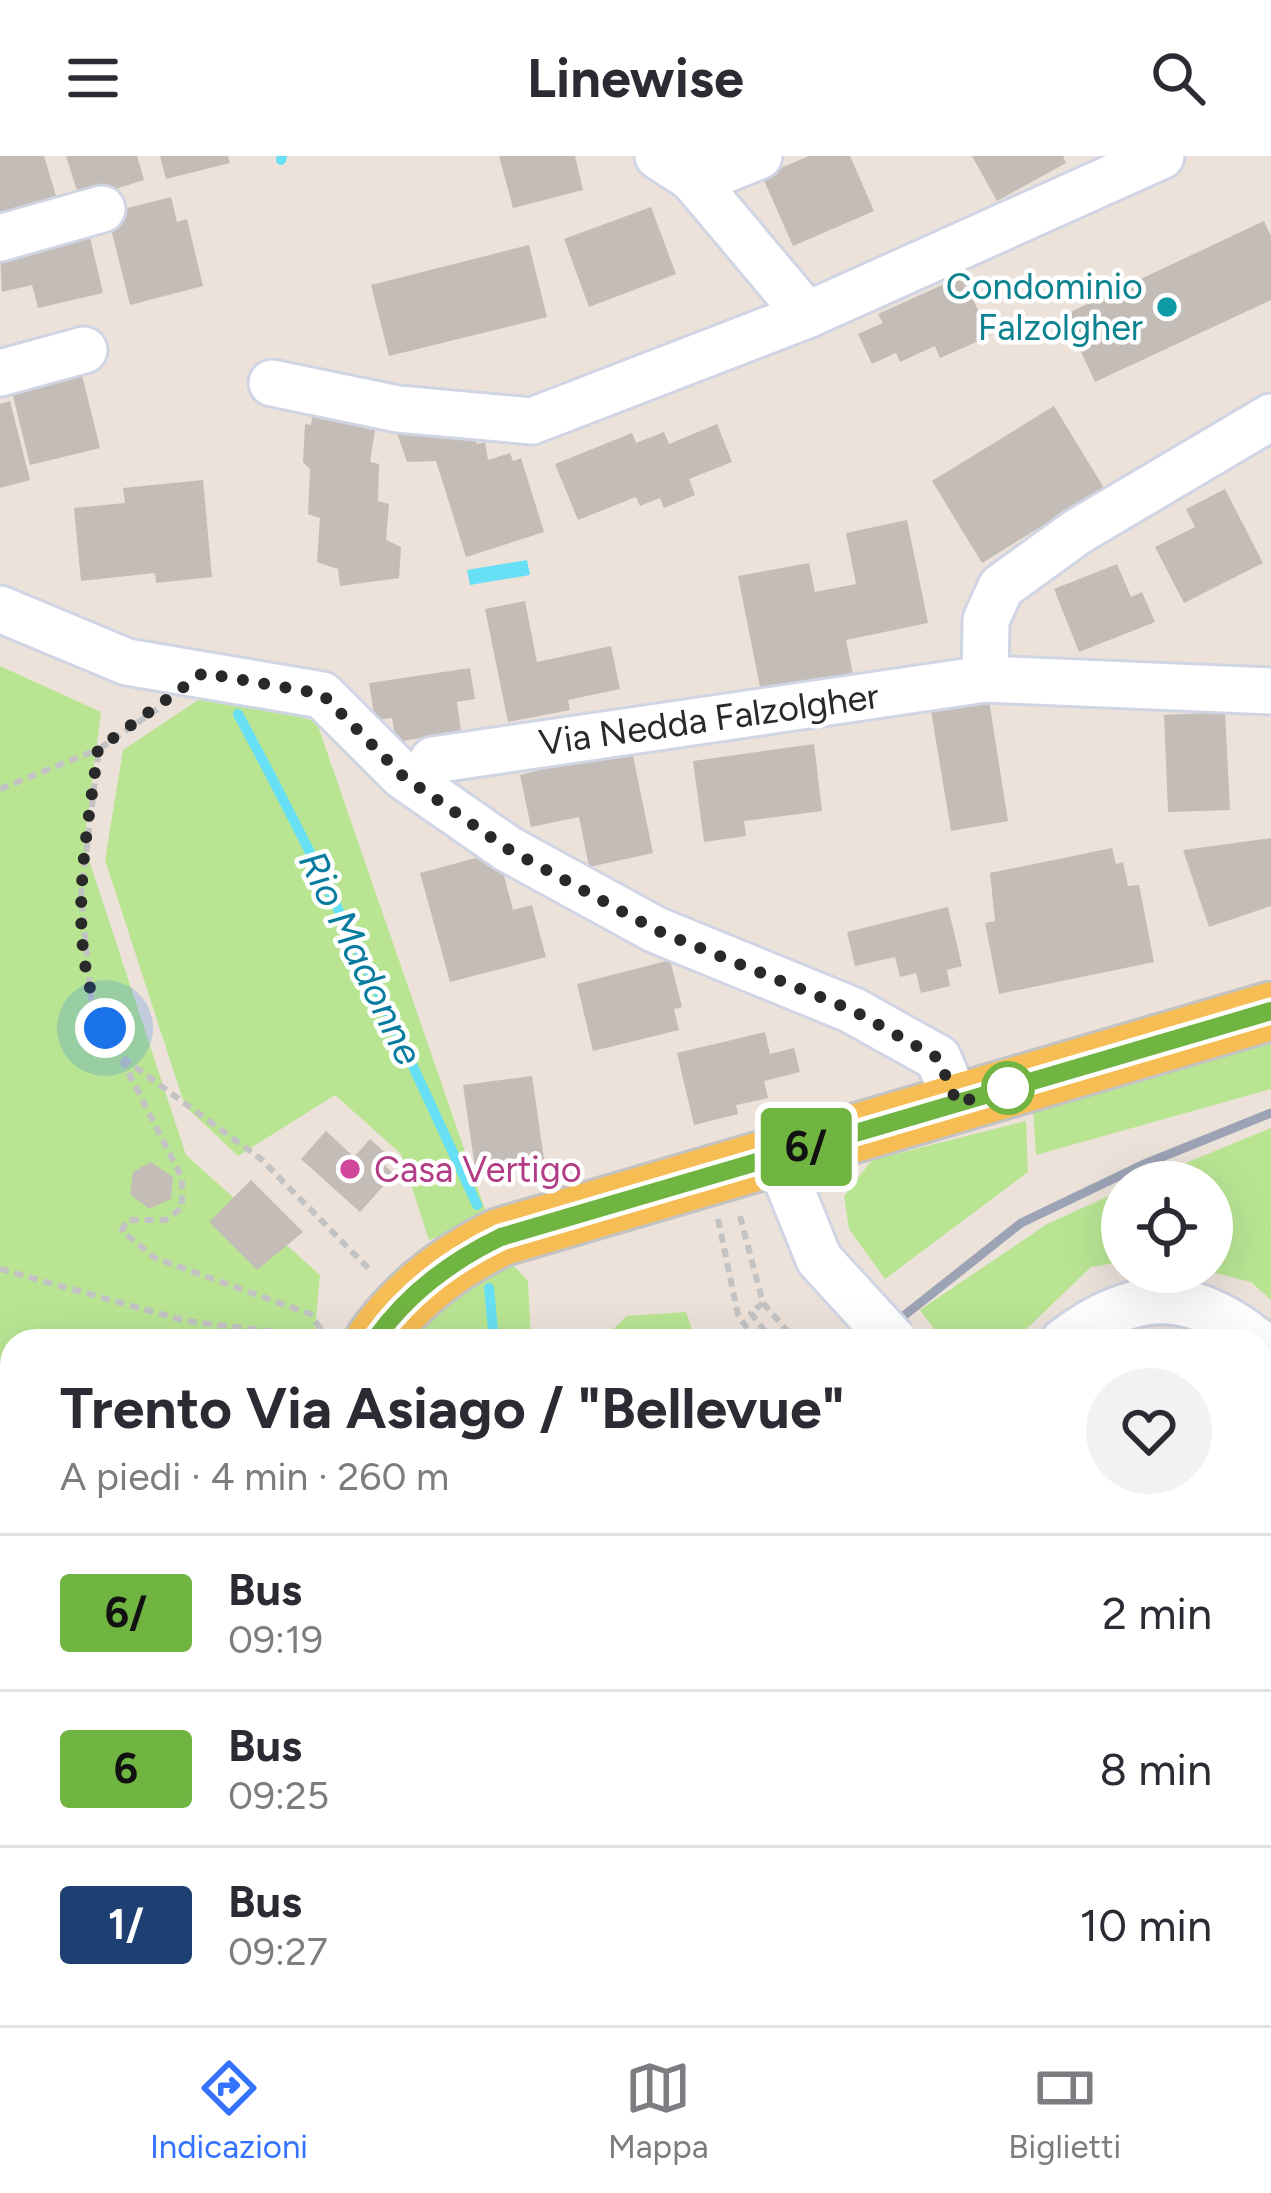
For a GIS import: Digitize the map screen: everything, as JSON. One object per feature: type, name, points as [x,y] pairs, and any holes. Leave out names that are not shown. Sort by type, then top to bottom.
[{"type":"main road","points":[[384,1329],[416,1292],[471,1251],[501,1237],[1271,1012]]},
{"type":"street","points":[[658,156],[695,182],[807,315]]},
{"type":"street","points":[[695,182],[759,156]]},
{"type":"street","points":[[272,382],[398,410],[532,421],[807,315],[1161,156]]},
{"type":"street","points":[[0,238],[101,209]]},
{"type":"street","points":[[0,373],[84,350]]},
{"type":"street","points":[[985,679],[986,620],[1001,587],[1077,532],[1271,417]]},
{"type":"street","points":[[0,609],[127,662],[322,694],[403,776],[508,849],[656,930],[852,1010],[938,1058],[957,1103]]},
{"type":"street","name":"Via Nedda Falzolgher","points":[[433,760],[985,679],[1271,691]]},
{"type":"street","points":[[777,1156],[819,1258],[883,1329]]},
{"type":"street","points":[[1115,1326],[1139,1299],[1205,1309],[1235,1329]]},
{"type":"path","points":[[0,789],[98,749],[203,673]]},
{"type":"path","points":[[98,749],[81,896],[91,999],[182,1178],[182,1208],[166,1220],[127,1220],[122,1231],[128,1241],[154,1258],[310,1314],[319,1329]]},
{"type":"path","points":[[120,1056],[261,1159],[372,1272]]},
{"type":"path","points":[[735,1196],[763,1304],[785,1329]]},
{"type":"path","points":[[716,1213],[738,1315],[748,1329]]},
{"type":"path","points":[[0,1269],[186,1321],[252,1329]]},
{"type":"path","points":[[763,1304],[751,1312],[763,1329]]},
{"type":"green space","points":[[0,666],[101,712],[84,845],[186,1155],[320,1275],[315,1329],[0,1329]]},
{"type":"green space","points":[[222,684],[317,723],[488,1218],[429,1240],[401,1154],[335,1095],[238,1156],[185,1106],[105,860],[123,750]]},
{"type":"green space","points":[[1271,1041],[1271,1089],[1036,1155],[1033,1110]]},
{"type":"green space","points":[[1026,1121],[1028,1172],[885,1279],[849,1229],[844,1196],[872,1160]]},
{"type":"green space","points":[[1271,1128],[1271,1300],[1251,1282],[1233,1277],[1233,1161],[1190,1161]]},
{"type":"green space","points":[[1101,1200],[1101,1265],[1091,1267],[1026,1329],[934,1329],[920,1310],[1047,1224]]},
{"type":"green space","points":[[509,1261],[528,1281],[530,1329],[421,1329],[461,1291]]},
{"type":"green space","points":[[686,1312],[692,1329],[613,1329],[627,1316]]},
{"type":"water","points":[[527,560],[530,575],[470,585],[467,570]]},
{"type":"building","points":[[0,156],[44,156],[57,199],[0,216]]},
{"type":"building","points":[[66,156],[137,156],[144,180],[80,200]]},
{"type":"building","points":[[160,156],[228,156],[230,163],[166,179]]},
{"type":"building","points":[[499,156],[575,156],[583,190],[513,208]]},
{"type":"building","points":[[809,156],[850,156],[874,211],[793,246],[762,176]]},
{"type":"building","points":[[972,156],[1063,156],[1066,163],[997,201]]},
{"type":"building","points":[[171,197],[177,222],[187,219],[203,286],[130,305],[107,213]]},
{"type":"building","points":[[651,207],[676,274],[589,307],[564,239]]},
{"type":"building","name":"Condominio Falzolgher","points":[[1264,221],[1271,236],[1271,300],[1095,382],[1064,315]]},
{"type":"building","points":[[89,233],[103,293],[38,308],[32,285],[2,292],[0,253]]},
{"type":"building","points":[[529,245],[547,317],[389,356],[371,285]]},
{"type":"building","points":[[962,276],[990,336],[940,358],[935,346],[900,362],[896,353],[872,364],[858,334],[883,323],[878,314]]},
{"type":"building","points":[[82,375],[100,448],[30,465],[12,392]]},
{"type":"building","points":[[10,401],[30,480],[0,488],[0,404]]},
{"type":"building","points":[[1054,406],[1104,488],[982,563],[932,481]]},
{"type":"building","points":[[313,411],[367,419],[366,429],[375,430],[370,462],[379,464],[378,501],[389,504],[386,540],[401,547],[399,578],[340,586],[338,569],[317,562],[320,518],[308,514],[310,469],[303,462],[305,424],[311,425]]},
{"type":"building","points":[[392,418],[471,425],[477,444],[485,442],[488,460],[510,453],[513,461],[521,458],[544,532],[466,557],[436,461],[407,462]]},
{"type":"building","points":[[717,424],[732,462],[689,479],[695,495],[664,508],[660,498],[640,506],[636,497],[578,520],[555,464],[632,433],[636,443],[664,432],[669,444]]},
{"type":"building","points":[[203,480],[212,577],[156,583],[155,573],[81,581],[74,508],[125,503],[123,488]]},
{"type":"building","points":[[1225,489],[1263,563],[1184,603],[1155,547],[1195,527],[1186,509]]},
{"type":"building","points":[[907,520],[928,623],[846,640],[853,674],[761,692],[738,576],[809,563],[815,592],[856,584],[846,533]]},
{"type":"building","points":[[1117,564],[1131,597],[1142,592],[1155,622],[1079,652],[1054,589]]},
{"type":"building","points":[[525,601],[537,662],[611,646],[620,689],[568,700],[570,710],[508,722],[485,609]]},
{"type":"building","points":[[470,668],[475,699],[457,702],[461,732],[396,742],[392,718],[375,720],[369,683]]},
{"type":"building","points":[[989,701],[1008,821],[951,831],[931,711]]},
{"type":"building","points":[[1225,712],[1230,810],[1168,812],[1164,715]]},
{"type":"building","points":[[814,744],[822,811],[744,821],[746,836],[704,842],[693,761]]},
{"type":"building","points":[[631,746],[653,853],[589,867],[579,817],[531,827],[520,775]]},
{"type":"building","points":[[1271,838],[1271,906],[1209,927],[1183,850]]},
{"type":"building","points":[[1112,848],[1116,864],[1123,862],[1128,886],[1139,885],[1154,962],[999,994],[985,923],[995,921],[990,873]]},
{"type":"building","points":[[498,852],[513,910],[532,905],[546,957],[450,982],[420,873]]},
{"type":"building","points":[[948,907],[962,966],[947,970],[950,986],[921,993],[916,973],[900,977],[895,957],[855,966],[847,932]]},
{"type":"building","points":[[670,960],[682,1007],[674,1009],[679,1030],[593,1051],[577,984]]},
{"type":"building","points":[[765,1032],[770,1054],[794,1048],[800,1072],[764,1081],[768,1098],[736,1105],[738,1114],[694,1125],[677,1053]]},
{"type":"building","points":[[532,1076],[544,1159],[475,1168],[463,1085]]},
{"type":"building","name":"Casa Vertigo","points":[[326,1131],[354,1157],[370,1139],[389,1156],[382,1163],[394,1174],[360,1212],[301,1159]]},
{"type":"building","points":[[151,1162],[173,1177],[171,1199],[149,1209],[130,1194],[133,1172]]},
{"type":"building","points":[[251,1180],[303,1232],[257,1270],[209,1222]]},
{"type":"waterway","name":"Rio Madonne","points":[[281,160],[282,156]]},
{"type":"waterway","name":"Rio Madonne","points":[[238,714],[332,896],[477,1205]]},
{"type":"waterway","name":"Rio Madonne","points":[[489,1288],[493,1329]]},
{"type":"railway","points":[[887,1329],[1021,1223],[1142,1165],[1271,1113]]},
{"type":"bus line","name":"6/","points":[[382,1329],[436,1276],[501,1237],[1271,1011]]},
{"type":"place","name":"Condominio Falzolgher","points":[[1167,307]]},
{"type":"place","name":"Casa Vertigo","points":[[350,1169]]},
{"type":"route","points":[[105,1028],[91,999],[81,896],[98,749],[203,673],[322,694],[403,776],[508,849],[656,930],[852,1010],[938,1058],[957,1103],[1022,1084],[1008,1088]]}]
